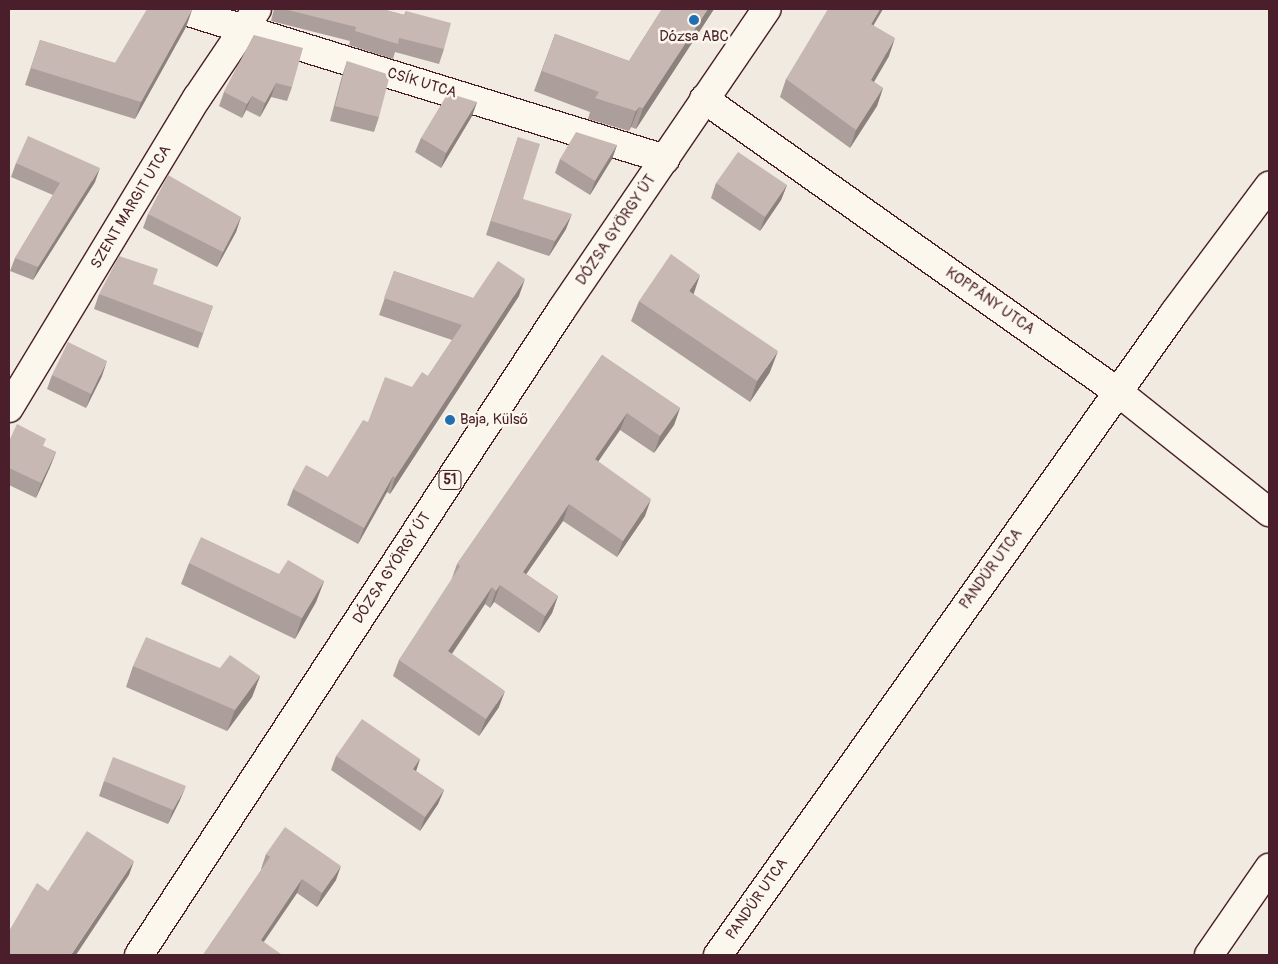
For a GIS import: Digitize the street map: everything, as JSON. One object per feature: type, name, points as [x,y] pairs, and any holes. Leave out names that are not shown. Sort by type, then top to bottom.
[{"type":"street","name":"CSÍK UTCA","points":[[179,9],[251,18],[665,159]]},
{"type":"street","name":"DÓZSA GYÖRGY ÚT","points":[[139,955],[557,317],[767,9]]},
{"type":"street","name":"SZENT MARGIT UTCA","points":[[9,408],[197,98],[251,18]]},
{"type":"street","name":"KOPPÁNY UTCA","points":[[704,99],[1118,392],[1269,512]]},
{"type":"street","name":"PANDÚR UTCA","points":[[718,955],[1118,392],[1269,186]]},
{"type":"street","points":[[1209,955],[1269,868]]},
{"type":"building","points":[[147,9],[192,10],[141,102],[31,68],[40,40],[115,63]]},
{"type":"building","points":[[284,9],[382,9],[405,15],[406,11],[451,23],[444,49],[399,38],[398,44],[355,31],[356,27]]},
{"type":"building","points":[[662,9],[708,9],[643,108],[639,107],[636,111],[595,98],[599,92],[542,71],[555,34],[629,61]]},
{"type":"building","points":[[828,9],[880,9],[871,24],[895,38],[871,80],[883,88],[856,130],[786,79]]},
{"type":"building","points":[[254,35],[303,48],[292,87],[276,83],[265,103],[252,96],[247,104],[224,92]]},
{"type":"building","points":[[347,61],[390,75],[379,117],[335,106]]},
{"type":"building","points":[[448,93],[477,102],[446,153],[421,138]]},
{"type":"building","points":[[576,132],[617,145],[595,181],[560,159]]},
{"type":"building","points":[[28,136],[100,168],[38,267],[15,258],[60,183],[16,163]]},
{"type":"building","points":[[518,137],[540,144],[523,199],[572,214],[555,241],[491,221]]},
{"type":"building","points":[[738,152],[787,185],[765,217],[716,183]]},
{"type":"building","points":[[168,175],[241,217],[223,252],[148,214]]},
{"type":"building","points":[[671,254],[700,275],[689,291],[778,351],[757,381],[639,301]]},
{"type":"building","points":[[119,256],[158,269],[153,284],[213,306],[203,333],[99,294]]},
{"type":"building","points":[[498,261],[525,279],[395,478],[393,476],[364,528],[293,489],[306,465],[328,477],[363,420],[368,422],[385,377],[412,387],[422,372],[428,376],[462,325],[384,298],[394,271],[473,298]]},
{"type":"building","points":[[68,342],[107,361],[91,394],[52,375]]},
{"type":"building","points":[[602,355],[680,408],[660,436],[627,413],[595,459],[651,499],[623,541],[569,504],[523,572],[558,596],[545,616],[500,585],[496,591],[492,587],[448,651],[505,691],[486,719],[399,660],[460,566],[457,564]]},
{"type":"building","points":[[17,424],[46,439],[43,446],[56,452],[41,483],[9,468],[9,441]]},
{"type":"building","points":[[201,537],[279,574],[288,560],[324,581],[302,618],[189,563]]},
{"type":"building","points":[[146,637],[220,668],[230,655],[260,676],[235,710],[133,666]]},
{"type":"building","points":[[362,719],[420,759],[413,769],[444,790],[425,817],[336,756]]},
{"type":"building","points":[[113,757],[186,786],[173,810],[104,781]]},
{"type":"building","points":[[285,827],[341,866],[322,893],[302,879],[261,940],[280,955],[203,955],[270,857],[266,854]]},
{"type":"building","points":[[87,831],[134,861],[71,955],[9,955],[9,931],[37,883],[48,891]]},
{"type":"place","name":"Dózsa ABC","points":[[694,20]]},
{"type":"place","name":"Baja, Külső","points":[[450,420]]}]
